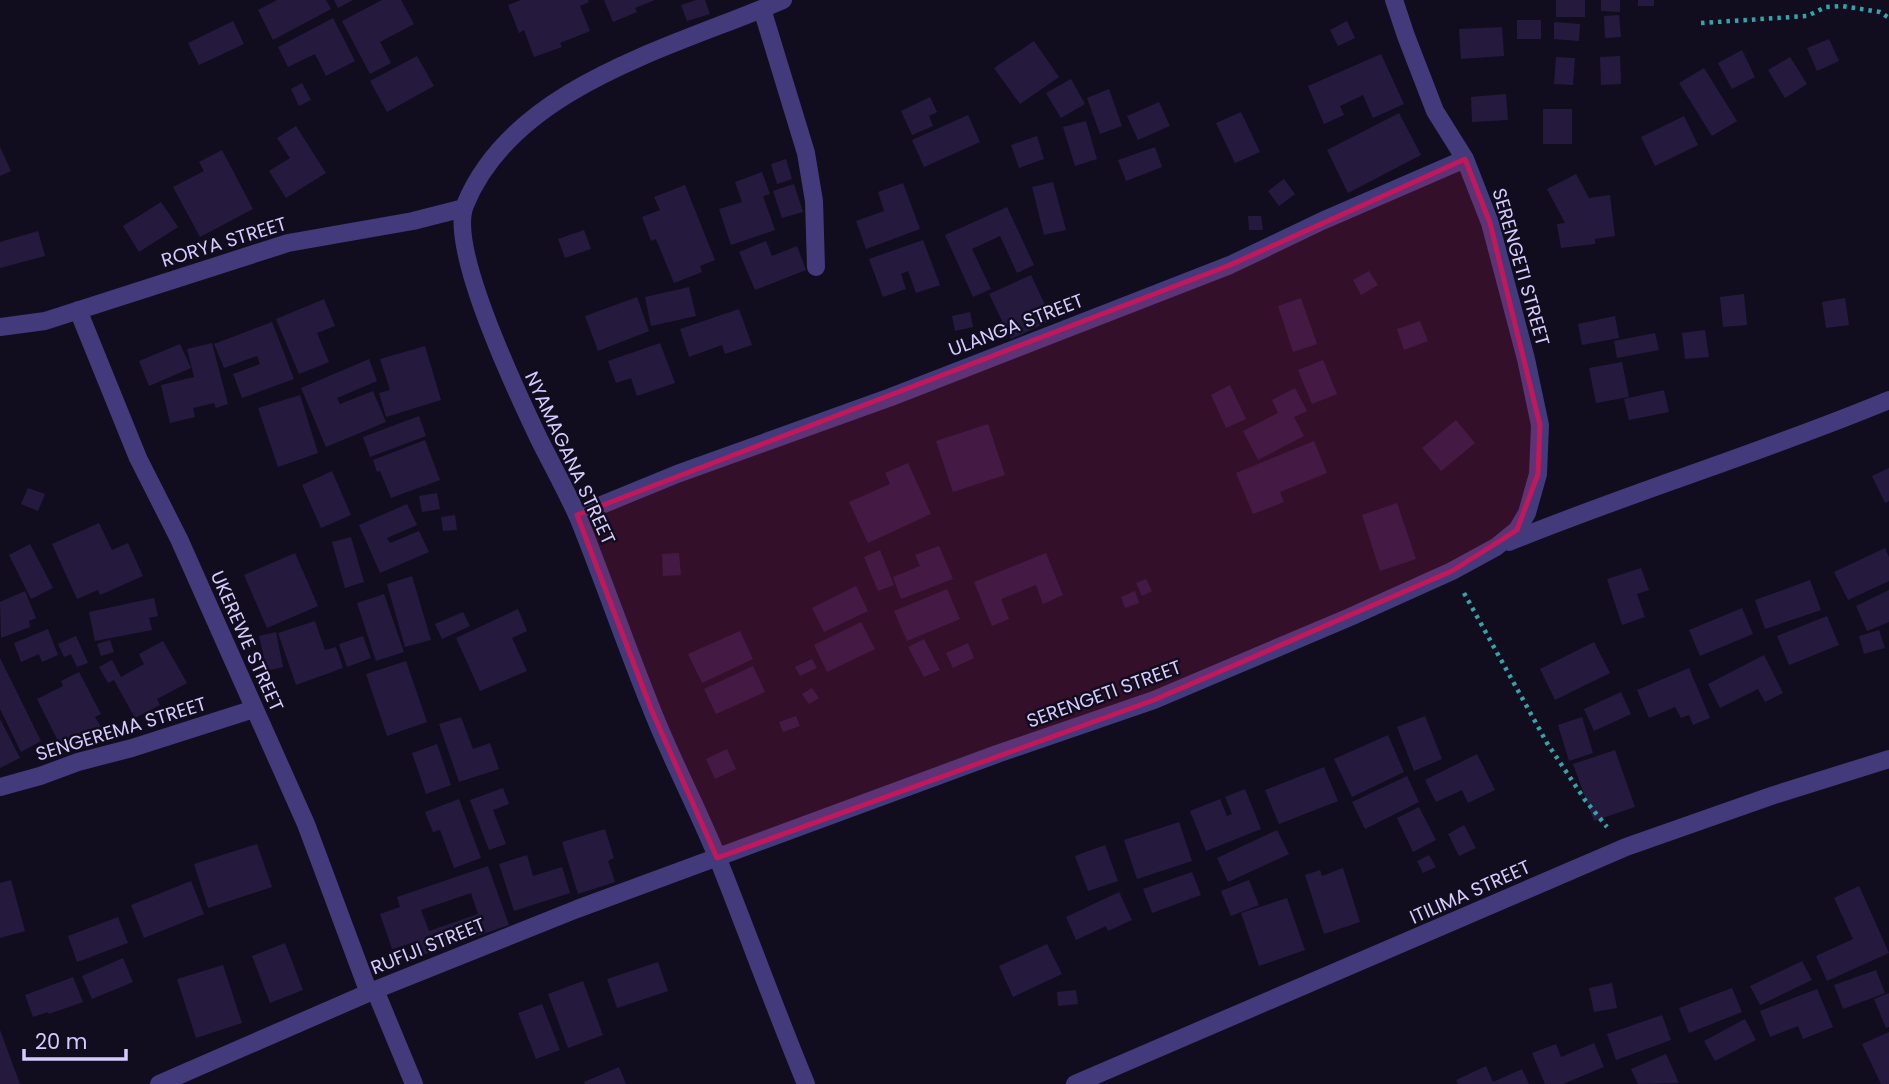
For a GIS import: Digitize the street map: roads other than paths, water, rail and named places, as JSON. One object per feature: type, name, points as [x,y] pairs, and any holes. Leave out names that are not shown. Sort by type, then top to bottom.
[{"type":"street","name":"NYAMAGANA STREET","points":[[783,0],[652,51],[574,90],[539,112],[488,163],[464,208],[462,233],[468,265],[511,382],[577,514],[651,709],[717,858],[806,1084]]},
{"type":"street","name":"SERENGETI STREET","points":[[1394,0],[1435,111],[1465,159],[1490,223],[1526,359],[1540,425],[1538,474],[1527,513],[1517,530],[1496,547]]},
{"type":"street","points":[[762,9],[806,153],[814,201],[816,267]]},
{"type":"street","name":"ULANGA STREET","points":[[577,514],[677,474],[891,397],[1230,265],[1322,221],[1465,159]]},
{"type":"street","name":"RORYA STREET","points":[[0,327],[45,321],[288,243],[413,221],[464,208]]},
{"type":"street","name":"UKEREWE STREET","points":[[78,310],[138,458],[179,539],[306,824],[372,992],[414,1084]]},
{"type":"street","name":"SERENGETI STREET","points":[[717,858],[997,754],[1154,700],[1350,617],[1452,571],[1496,547],[1612,502],[1822,428],[1889,400]]},
{"type":"street","name":"SENGEREMA STREET","points":[[0,788],[254,709]]},
{"type":"street","name":"ITILIMA STREET","points":[[1075,1084],[1626,846],[1889,759]]},
{"type":"street","name":"RUFIJI STREET","points":[[159,1084],[372,992],[577,909],[717,858]]}]
